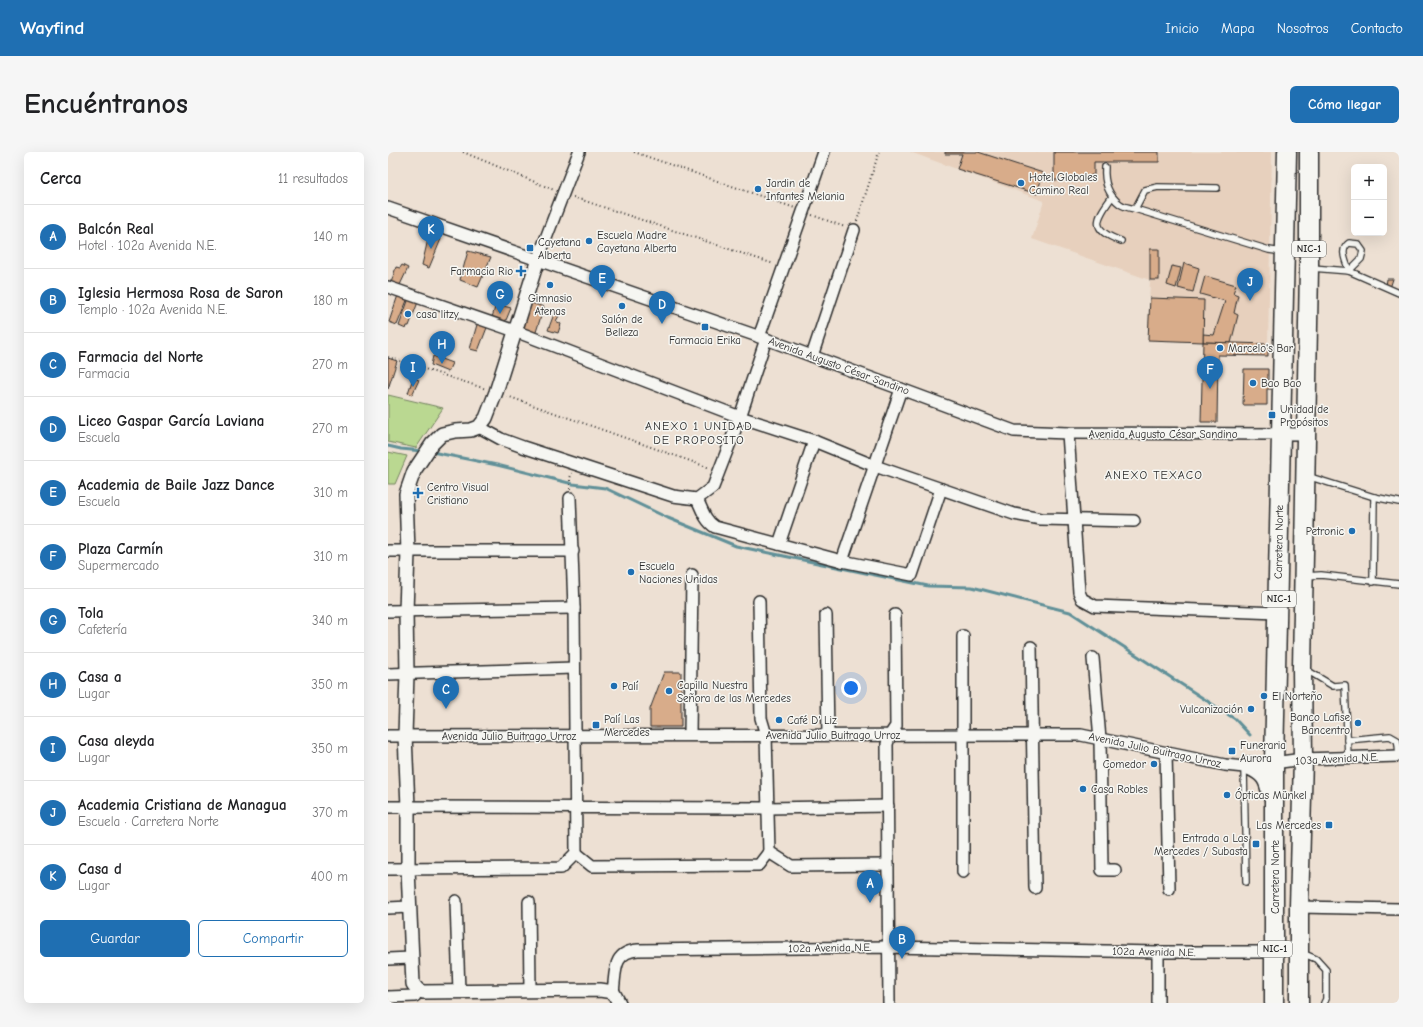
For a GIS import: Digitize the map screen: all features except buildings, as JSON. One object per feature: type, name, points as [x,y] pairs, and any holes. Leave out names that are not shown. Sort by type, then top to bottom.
[{"type":"highway","name":"Carretera Norte","points":[[1274,1003],[1274,763],[1287,152]]},
{"type":"highway","name":"NIC-1","points":[[1299,1003],[1303,759],[1303,576],[1309,267],[1309,152]]},
{"type":"highway","points":[[1285,252],[1294,252],[1301,249],[1303,213],[1309,182]]},
{"type":"highway","points":[[1247,766],[1263,773],[1268,780],[1274,816]]},
{"type":"street","points":[[388,997],[416,996],[413,984],[411,958],[405,735],[408,552],[406,494],[414,471],[423,456],[442,434],[471,430],[479,427],[486,418],[496,392],[538,259],[579,152]]},
{"type":"street","points":[[479,427],[501,440],[673,496],[697,499],[713,487],[740,418],[782,267],[824,152]]},
{"type":"street","name":"Avenida Augusto César Sandino","points":[[388,208],[762,338],[1014,431],[1068,433],[1305,434]]},
{"type":"street","points":[[812,356],[854,230]]},
{"type":"street","points":[[388,288],[515,331],[740,418],[814,441],[875,466],[1014,514],[1040,519],[1134,521]]},
{"type":"street","points":[[842,561],[901,389]]},
{"type":"street","points":[[1068,433],[1078,592],[1082,599],[1095,606],[1278,613]]},
{"type":"street","points":[[779,544],[814,441]]},
{"type":"street","points":[[697,499],[704,515],[710,524],[715,527],[842,561],[912,575],[941,489]]},
{"type":"street","points":[[388,869],[561,868],[576,853],[574,608],[570,494]]},
{"type":"street","points":[[388,551],[573,551]]},
{"type":"street","points":[[690,735],[692,575]]},
{"type":"street","points":[[576,853],[592,866],[759,865],[769,852],[766,735],[761,718],[759,601]]},
{"type":"street","points":[[388,611],[574,608]]},
{"type":"street","points":[[826,615],[828,735]]},
{"type":"street","points":[[889,1003],[887,744],[890,735],[896,726],[895,615]]},
{"type":"street","points":[[963,636],[963,872]]},
{"type":"street","points":[[1031,647],[1035,888]]},
{"type":"street","points":[[1093,658],[1100,739],[1102,870],[1115,870]]},
{"type":"street","points":[[388,674],[574,668]]},
{"type":"street","name":"Avenida Julio Buitrago Urroz","points":[[388,736],[1081,735],[1225,765],[1247,766],[1274,763]]},
{"type":"street","points":[[1166,753],[1169,889]]},
{"type":"street","name":"103a Avenida N.E.","points":[[1274,763],[1303,759],[1399,756]]},
{"type":"street","points":[[388,807],[767,808],[888,806]]},
{"type":"street","points":[[769,852],[791,866],[888,866]]},
{"type":"street","points":[[456,901],[459,992]]},
{"type":"street","points":[[529,902],[530,991]]},
{"type":"street","points":[[388,908],[410,907]]},
{"type":"street","points":[[1300,907],[1399,909]]},
{"type":"street","name":"102a Avenida N.E.","points":[[416,996],[423,992],[600,990],[616,998],[617,963],[620,956],[629,950],[889,947],[1158,952],[1275,952]]},
{"type":"street","points":[[1158,952],[1158,1003]]},
{"type":"street","points":[[388,959],[411,958]]},
{"type":"lane","points":[[1105,167],[1106,184],[1112,197],[1121,204],[1268,250],[1285,252]]},
{"type":"lane","points":[[1135,209],[1145,190],[1158,187],[1217,188]]},
{"type":"lane","points":[[1112,197],[1100,214],[1099,224],[1103,233],[1121,241]]},
{"type":"lane","points":[[1350,243],[1356,243],[1361,245],[1363,254],[1361,259],[1349,271],[1344,250],[1350,243]]},
{"type":"lane","points":[[1309,267],[1349,271],[1399,293]]},
{"type":"lane","points":[[1305,475],[1374,497],[1399,502]]},
{"type":"lane","points":[[1373,582],[1374,497]]},
{"type":"lane","points":[[1303,576],[1321,575],[1399,584]]},
{"type":"lane","points":[[1302,668],[1333,686],[1345,685],[1348,757]]},
{"type":"lane","points":[[1347,740],[1390,736],[1397,740],[1399,756]]},
{"type":"lane","points":[[1246,882],[1247,766]]},
{"type":"lane","points":[[1299,952],[1316,959],[1326,970],[1326,999],[1324,1003]]},
{"type":"path","points":[[463,152],[563,194],[782,267]]},
{"type":"path","points":[[634,152],[854,230],[879,152]]},
{"type":"path","points":[[388,357],[496,392],[720,472]]},
{"type":"path","points":[[570,478],[570,494]]},
{"type":"shaded area","points":[[910,152],[1272,152],[1268,344],[1148,340],[1150,280],[1032,239],[1044,201]]},
{"type":"green space","points":[[388,395],[443,408],[416,448],[388,442]]},
{"type":"green space","points":[[388,452],[407,456],[395,484],[388,484]]},
{"type":"waterway","points":[[388,446],[422,451]]},
{"type":"waterway","points":[[432,452],[497,465],[573,484],[605,488],[668,518],[736,546],[928,586],[972,587],[1070,612],[1235,719],[1250,735]]},
{"type":"place","name":"Hotel Globales Camino Real","points":[[1021,183]]},
{"type":"place","name":"Jardin de Infantes Melania","points":[[758,189]]},
{"type":"place","name":"Escuela Madre Cayetana Alberta","points":[[589,241]]},
{"type":"place","name":"Cayetana Alberta","points":[[530,248]]},
{"type":"place","name":"Casa d","points":[[431,249]]},
{"type":"place","name":"Farmacia Rio","points":[[521,271]]},
{"type":"place","name":"Gimnasio Atenas","points":[[550,285]]},
{"type":"place","name":"Academia de Baile Jazz Dance","points":[[602,298]]},
{"type":"place","name":"Academia Cristiana de Managua","points":[[1250,301]]},
{"type":"place","name":"Salón de Belleza","points":[[622,306]]},
{"type":"place","name":"casa litzy","points":[[408,314]]},
{"type":"place","name":"Tola","points":[[500,314]]},
{"type":"place","name":"Liceo Gaspar García Laviana","points":[[662,324]]},
{"type":"place","name":"Farmacia Erika","points":[[705,327]]},
{"type":"place","name":"Marcelo's Bar","points":[[1220,348]]},
{"type":"place","name":"Casa a","points":[[442,364]]},
{"type":"place","name":"Bao Bao","points":[[1253,383]]},
{"type":"place","name":"Casa aleyda","points":[[413,387]]},
{"type":"place","name":"Plaza Carmín","points":[[1210,389]]},
{"type":"place","name":"Unidad de Propósitos","points":[[1272,415]]},
{"type":"place","name":"Centro Visual Cristiano","points":[[418,493]]},
{"type":"place","name":"Petronic","points":[[1352,531]]},
{"type":"place","name":"Escuela Naciones Unidas","points":[[631,572]]},
{"type":"place","name":"Palí","points":[[614,686]]},
{"type":"place","name":"Capilla Nuestra Señora de las Mercedes","points":[[669,691]]},
{"type":"place","name":"El Norteño","points":[[1264,696]]},
{"type":"place","name":"Farmacia del Norte","points":[[446,709]]},
{"type":"place","name":"Vulcanización","points":[[1251,709]]},
{"type":"place","name":"Café D' Liz","points":[[779,720]]},
{"type":"place","name":"Banco Lafise Bancentro","points":[[1358,723]]},
{"type":"place","name":"Palí Las Mercedes","points":[[596,725]]},
{"type":"place","name":"Funeraria Aurora","points":[[1232,751]]},
{"type":"place","name":"Comedor","points":[[1154,764]]},
{"type":"place","name":"Casa Robles","points":[[1083,789]]},
{"type":"place","name":"Ópticas Münkel","points":[[1227,795]]},
{"type":"place","name":"Las Mercedes","points":[[1329,825]]},
{"type":"place","name":"Entrada a Las Mercedes / Subasta","points":[[1256,844]]},
{"type":"place","name":"Balcón Real","points":[[870,903]]},
{"type":"place","name":"Iglesia Hermosa Rosa de Saron","points":[[902,959]]},
{"type":"district","name":"ANEXO 1 UNIDAD DE PROPOSITO","points":[[699,433]]},
{"type":"district","name":"ANEXO TEXACO","points":[[1154,475]]}]
